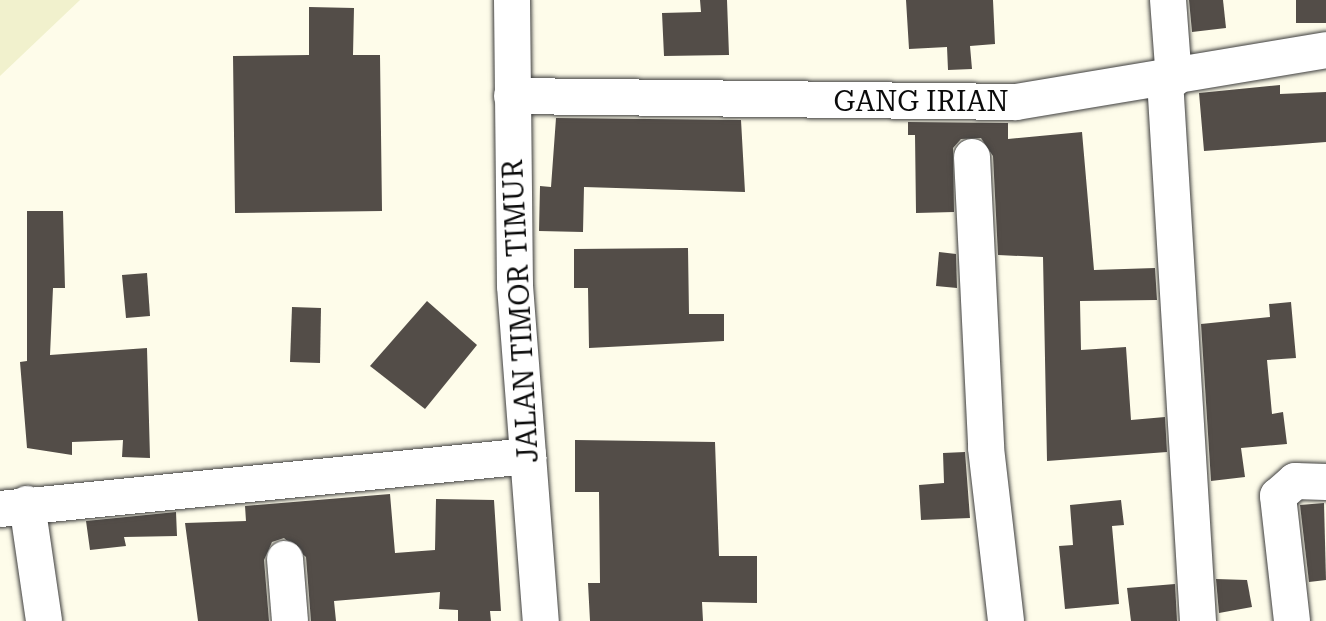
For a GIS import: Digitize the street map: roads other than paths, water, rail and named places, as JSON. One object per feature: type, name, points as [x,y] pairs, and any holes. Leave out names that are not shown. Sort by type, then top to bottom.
[{"type":"street","name":"JALAN TIMOR TIMUR","points":[[512,0],[512,96],[528,456],[541,621]]},
{"type":"street","points":[[1168,0],[1198,621]]},
{"type":"street","name":"GANG IRIAN","points":[[512,96],[1016,102],[1170,79],[1326,50]]},
{"type":"street","points":[[972,157],[986,448],[1006,621]]},
{"type":"street","points":[[44,621],[13,506],[528,456]]},
{"type":"street","points":[[1292,621],[1278,496],[1295,481],[1326,482]]},
{"type":"street","points":[[285,559],[290,621]]}]
